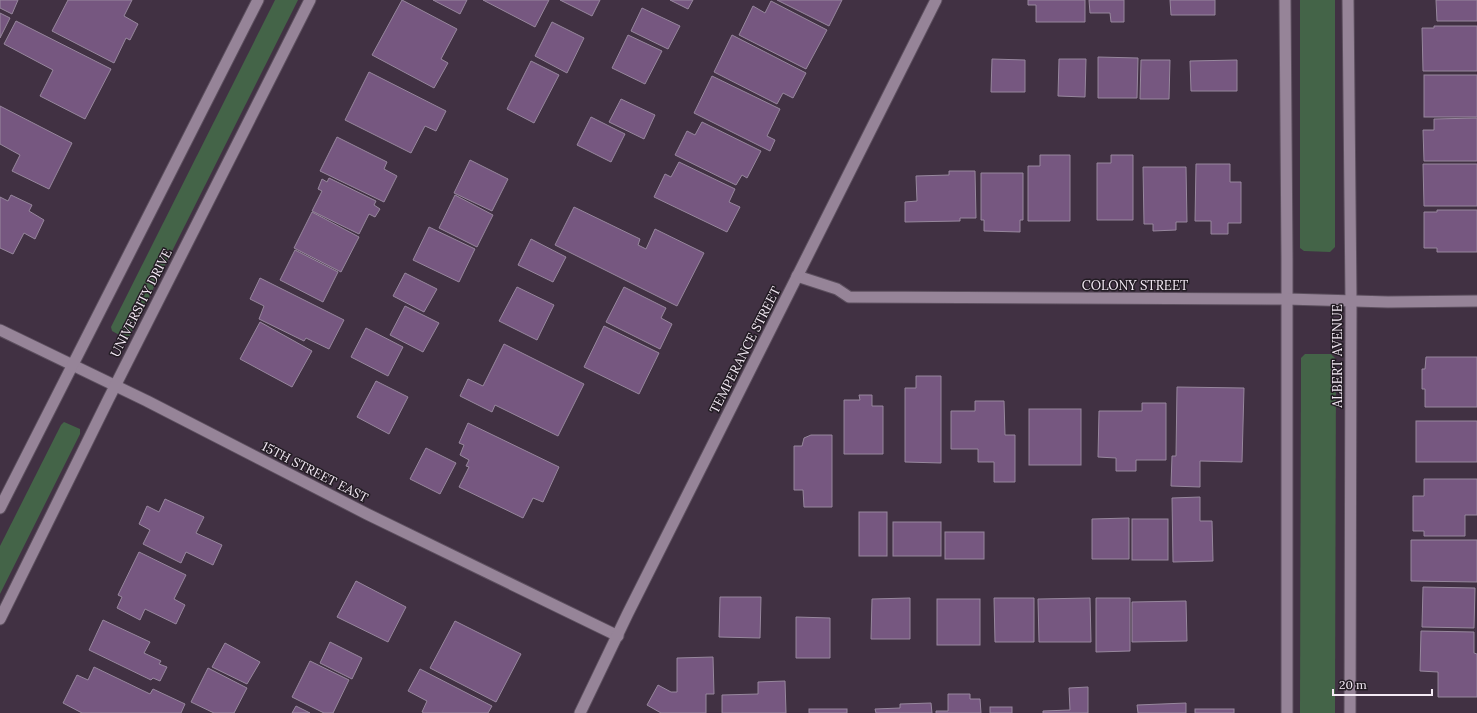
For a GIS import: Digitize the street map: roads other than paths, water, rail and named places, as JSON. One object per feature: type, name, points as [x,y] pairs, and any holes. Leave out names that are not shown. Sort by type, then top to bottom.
[{"type":"street","points":[[0,508],[258,0]]},
{"type":"street","name":"UNIVERSITY DRIVE","points":[[0,619],[115,385],[310,0]]},
{"type":"street","name":"TEMPERANCE STREET","points":[[580,713],[936,0]]},
{"type":"street","points":[[1285,0],[1287,713]]},
{"type":"street","name":"ALBERT AVENUE","points":[[1348,0],[1351,301],[1350,713]]},
{"type":"street","name":"COLONY STREET","points":[[798,276],[837,290],[849,297],[1477,301]]},
{"type":"street","name":"15TH STREET EAST","points":[[0,330],[45,353],[72,364],[115,385],[374,518],[618,636]]}]
